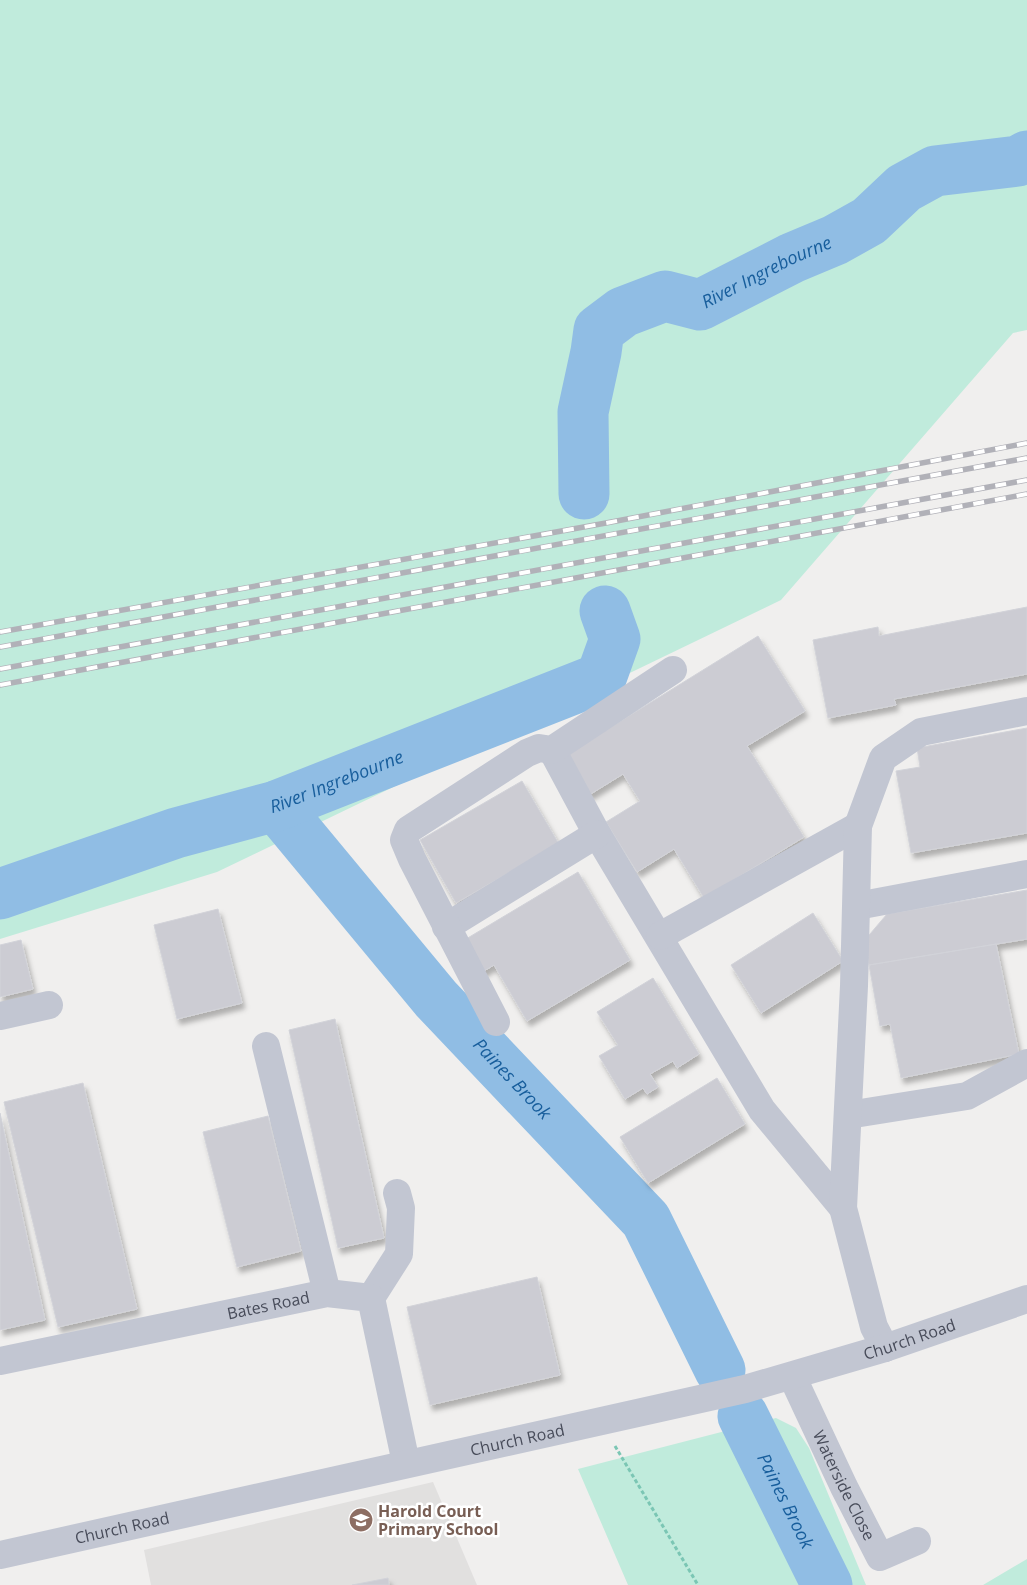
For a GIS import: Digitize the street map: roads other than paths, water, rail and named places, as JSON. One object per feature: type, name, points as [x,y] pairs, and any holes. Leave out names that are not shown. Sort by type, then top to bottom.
[{"type":"street","points":[[496,1022],[446,927],[404,840],[408,830],[527,753],[539,748],[552,750],[672,670]]},
{"type":"street","points":[[886,1348],[874,1327],[843,1208],[857,906],[858,826],[883,758],[921,732],[1027,711]]},
{"type":"street","points":[[552,750],[598,834],[762,1110],[843,1208]]},
{"type":"street","points":[[660,936],[858,826]]},
{"type":"street","points":[[446,927],[598,834]]},
{"type":"street","points":[[857,906],[1027,874]]},
{"type":"street","points":[[0,1016],[49,1004]]},
{"type":"street","points":[[266,1046],[327,1293]]},
{"type":"street","points":[[848,1115],[967,1096],[1027,1064]]},
{"type":"street","points":[[397,1193],[401,1208],[399,1254],[371,1298],[406,1463]]},
{"type":"street","name":"Bates Road","points":[[0,1361],[327,1293],[371,1298]]},
{"type":"street","name":"Church Road","points":[[0,1556],[406,1463],[745,1389],[886,1348],[1027,1299]]},
{"type":"street","name":"Waterside Close","points":[[792,1376],[844,1487],[880,1557],[917,1541]]},
{"type":"waterway","name":"River Ingrebourne","points":[[584,494],[583,412],[599,330],[623,312],[665,296],[700,305],[792,258],[835,240],[869,221],[904,188],[935,171],[1018,161],[1027,156]]},
{"type":"waterway","name":"River Ingrebourne","points":[[0,894],[176,833],[276,806],[601,678],[615,639],[605,611]]},
{"type":"waterway","name":"Paines Brook","points":[[276,806],[436,999],[646,1220],[720,1370]]},
{"type":"waterway","name":"Paines Brook","points":[[743,1416],[827,1585]]},
{"type":"railway","points":[[0,632],[606,523],[1027,443]]},
{"type":"railway","points":[[0,647],[1027,458]]},
{"type":"railway","points":[[0,669],[1027,480]]},
{"type":"railway","points":[[0,685],[1027,494]]},
{"type":"place","name":"Harold Court Primary School","points":[[361,1520]]}]
